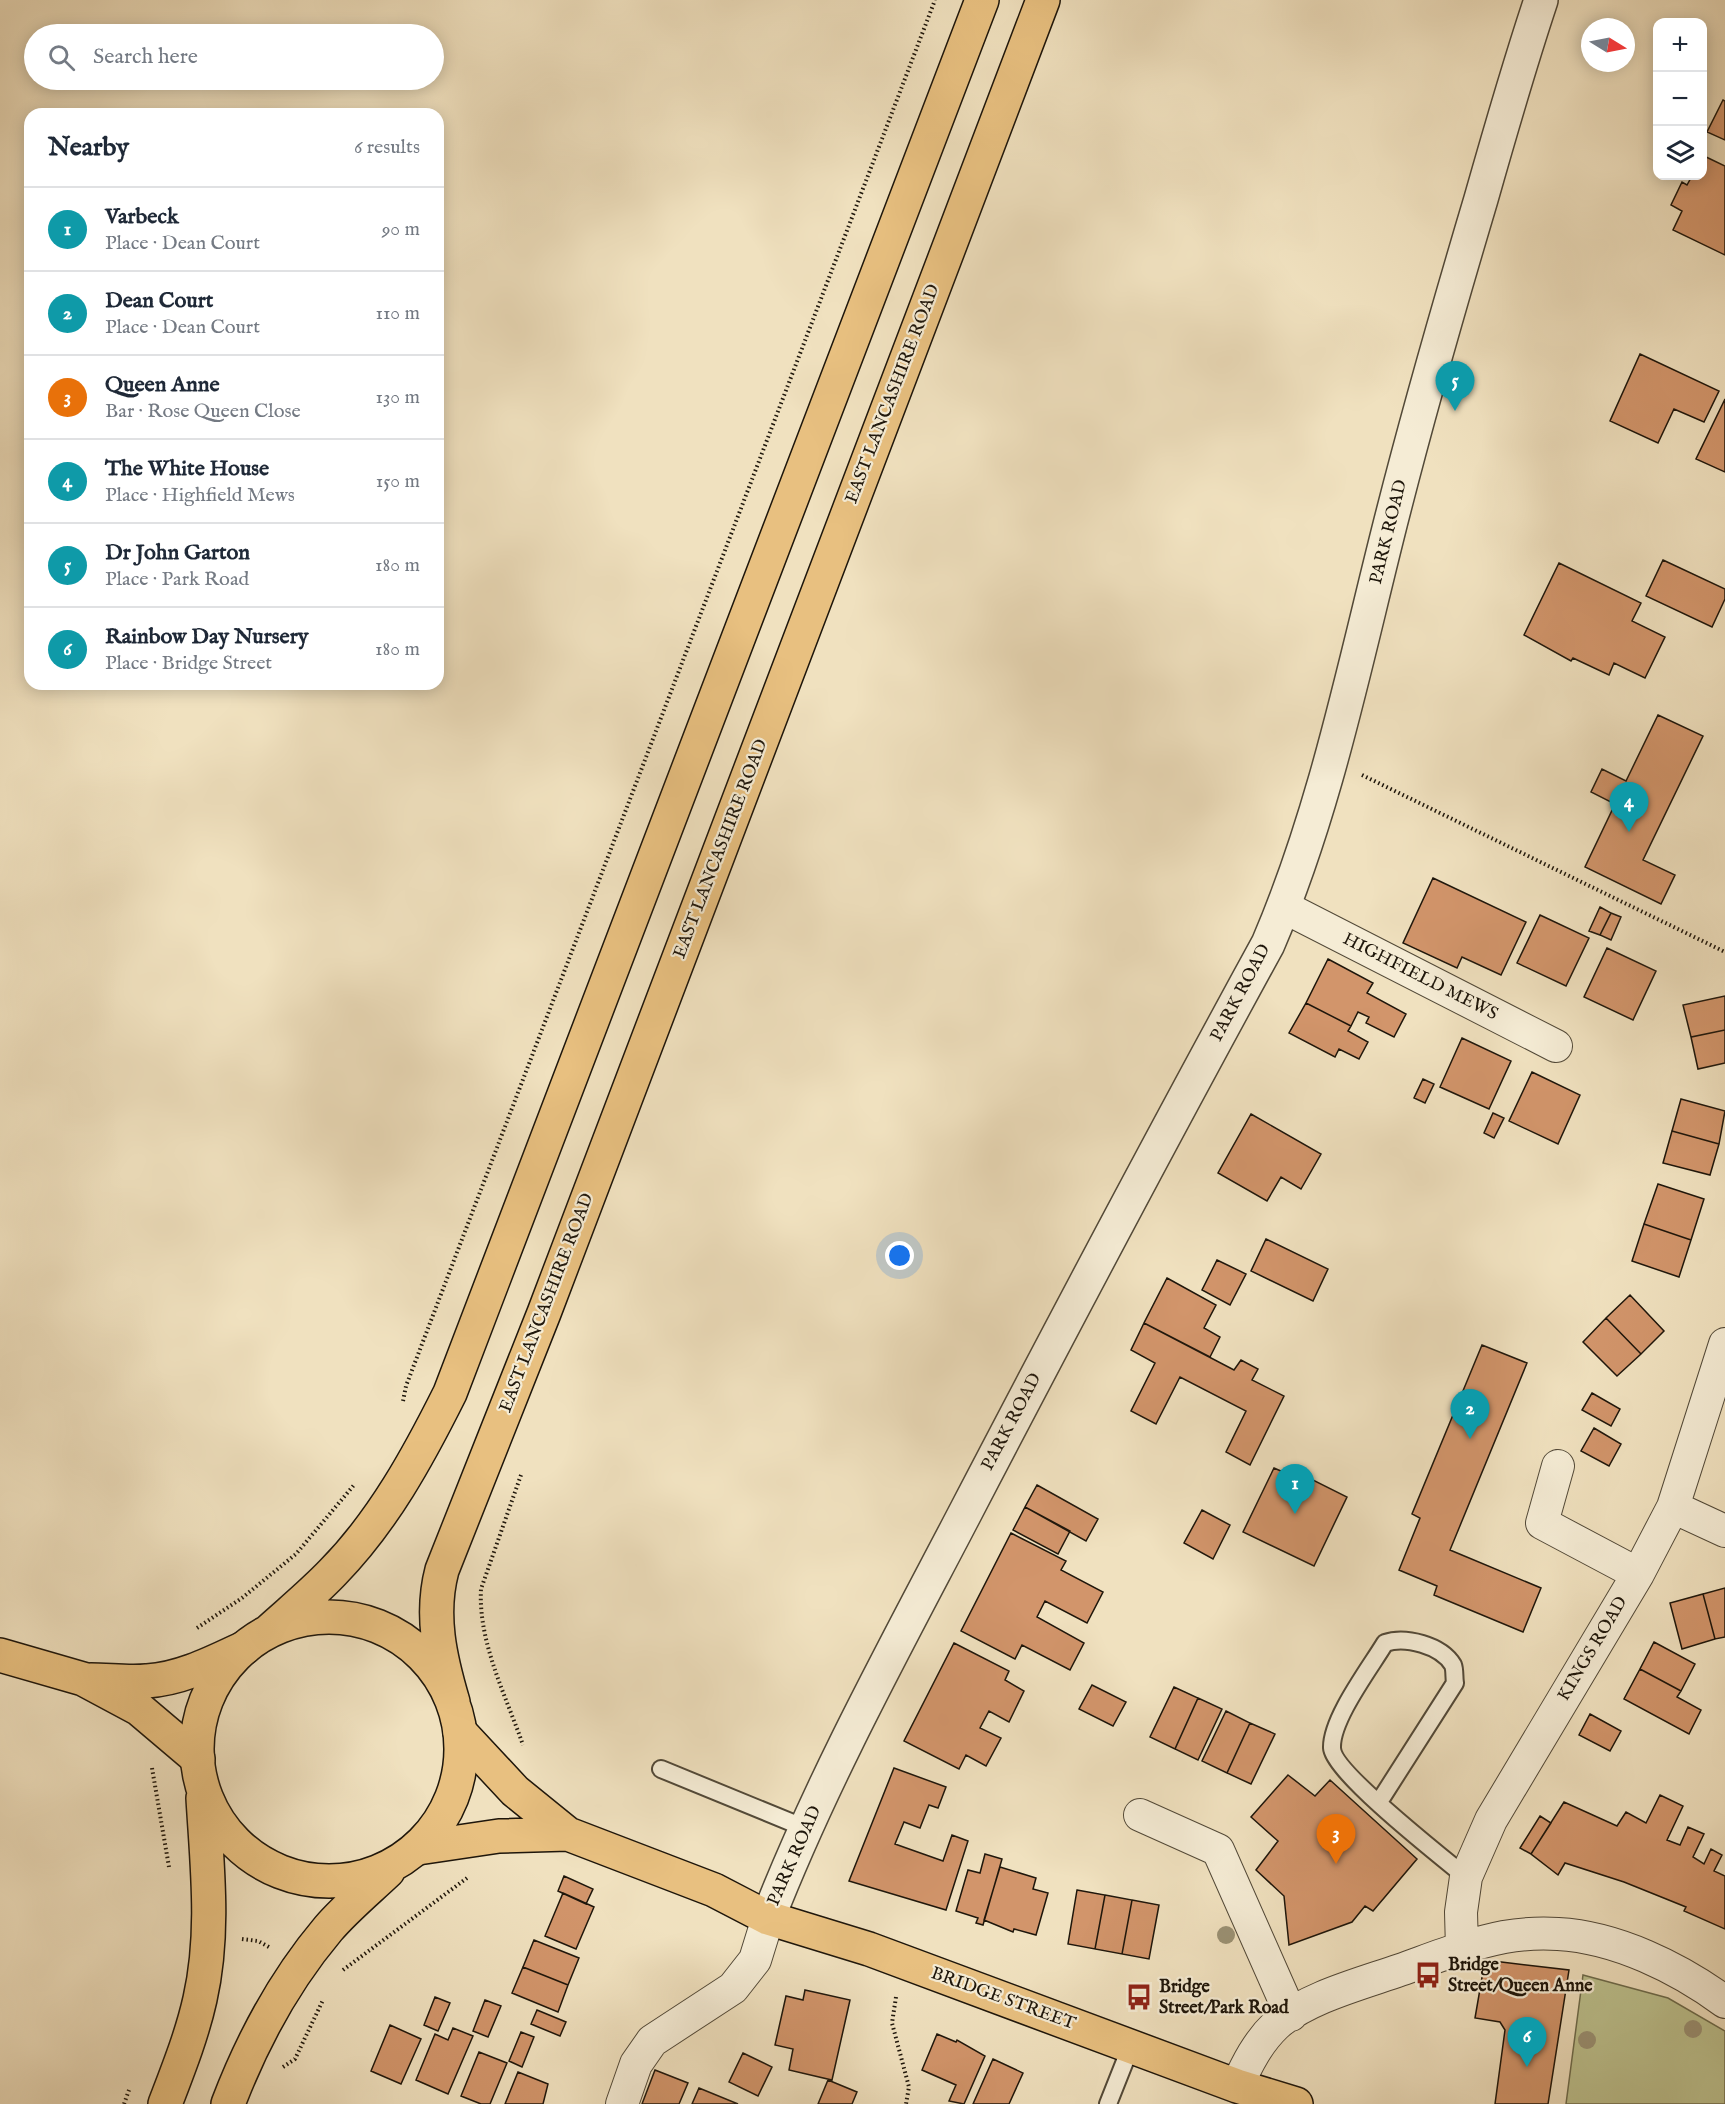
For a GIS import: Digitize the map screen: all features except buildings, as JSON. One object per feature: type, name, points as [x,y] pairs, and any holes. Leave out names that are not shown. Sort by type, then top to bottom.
[{"type":"main road","points":[[165,2104],[200,2000],[208,1935],[210,1904],[200,1773],[199,1727],[208,1697],[224,1669],[334,1571],[366,1533],[395,1494],[450,1393],[982,0]]},
{"type":"main road","name":"EAST LANCASHIRE ROAD","points":[[457,1717],[437,1638],[436,1591],[442,1570],[544,1313],[1043,0]]},
{"type":"main road","points":[[83,1679],[145,1682],[162,1679],[201,1668],[297,1621],[335,1617],[373,1624],[406,1642],[435,1668],[457,1717],[515,1791],[568,1834]]},
{"type":"main road","points":[[0,1655],[83,1679],[139,1709],[200,1773],[214,1814],[239,1846],[273,1870],[313,1881],[355,1880],[406,1857],[499,1836],[568,1834]]},
{"type":"main road","points":[[228,2104],[256,2038],[300,1967],[329,1928],[439,1824],[454,1795],[461,1764],[457,1717]]},
{"type":"main road","name":"BRIDGE STREET","points":[[568,1834],[714,1890],[768,1918],[824,1934],[1238,2086],[1296,2104]]},
{"type":"street","name":"PARK ROAD","points":[[768,1918],[806,1828],[920,1599],[1145,1170],[1268,944],[1284,907],[1309,833],[1330,759],[1433,360],[1517,71],[1540,0]]},
{"type":"street","name":"HIGHFIELD MEWS","points":[[1284,907],[1556,1046]]},
{"type":"street","name":"KINGS ROAD","points":[[1462,1948],[1461,1912],[1466,1877],[1491,1820],[1638,1574],[1673,1507],[1725,1344]]},
{"type":"street","points":[[1558,1466],[1542,1523],[1638,1574]]},
{"type":"street","points":[[1673,1507],[1725,1531]]},
{"type":"street","points":[[1140,1815],[1218,1850],[1291,2015]]},
{"type":"street","points":[[622,2104],[636,2064],[652,2040],[733,1988],[754,1960],[768,1918]]},
{"type":"street","points":[[1238,2086],[1250,2059],[1266,2035],[1277,2023],[1291,2015],[1348,1988],[1462,1948],[1516,1936],[1559,1934],[1585,1938],[1634,1952],[1725,2002]]},
{"type":"lane","points":[[1378,1802],[1455,1683],[1454,1666],[1445,1656],[1411,1639],[1397,1639],[1385,1643],[1335,1727],[1332,1749],[1336,1761],[1378,1802],[1466,1877]]},
{"type":"lane","points":[[661,1769],[806,1828]]},
{"type":"lane","points":[[1108,2104],[1131,2046]]},
{"type":"path","points":[[403,1404],[406,1386],[935,0]]},
{"type":"path","points":[[1330,759],[1725,952]]},
{"type":"path","points":[[194,1630],[242,1598],[296,1554],[356,1482]]},
{"type":"path","points":[[330,1516],[366,1533]]},
{"type":"path","points":[[442,1570],[481,1589],[483,1629],[526,1755]]},
{"type":"path","points":[[151,1763],[170,1869]]},
{"type":"path","points":[[208,1935],[258,1941],[328,1984],[474,1873]]},
{"type":"path","points":[[906,2104],[909,2087],[892,2023],[894,2004],[907,1964]]},
{"type":"path","points":[[124,2104],[132,2084]]},
{"type":"green space","points":[[1583,1975],[1668,1998],[1725,2031],[1725,2104],[1566,2104]]},
{"type":"place","name":"Dr John Garton","points":[[1455,411]]},
{"type":"place","name":"The White House","points":[[1629,832]]},
{"type":"place","name":"Dean Court","points":[[1470,1439]]},
{"type":"place","name":"Varbeck","points":[[1295,1514]]},
{"type":"place","name":"Queen Anne","points":[[1336,1864]]},
{"type":"place","name":"Bridge Street/Queen Anne","points":[[1428,1975]]},
{"type":"place","name":"Bridge Street/Park Road","points":[[1139,1997]]},
{"type":"place","name":"Rainbow Day Nursery","points":[[1527,2067]]}]
